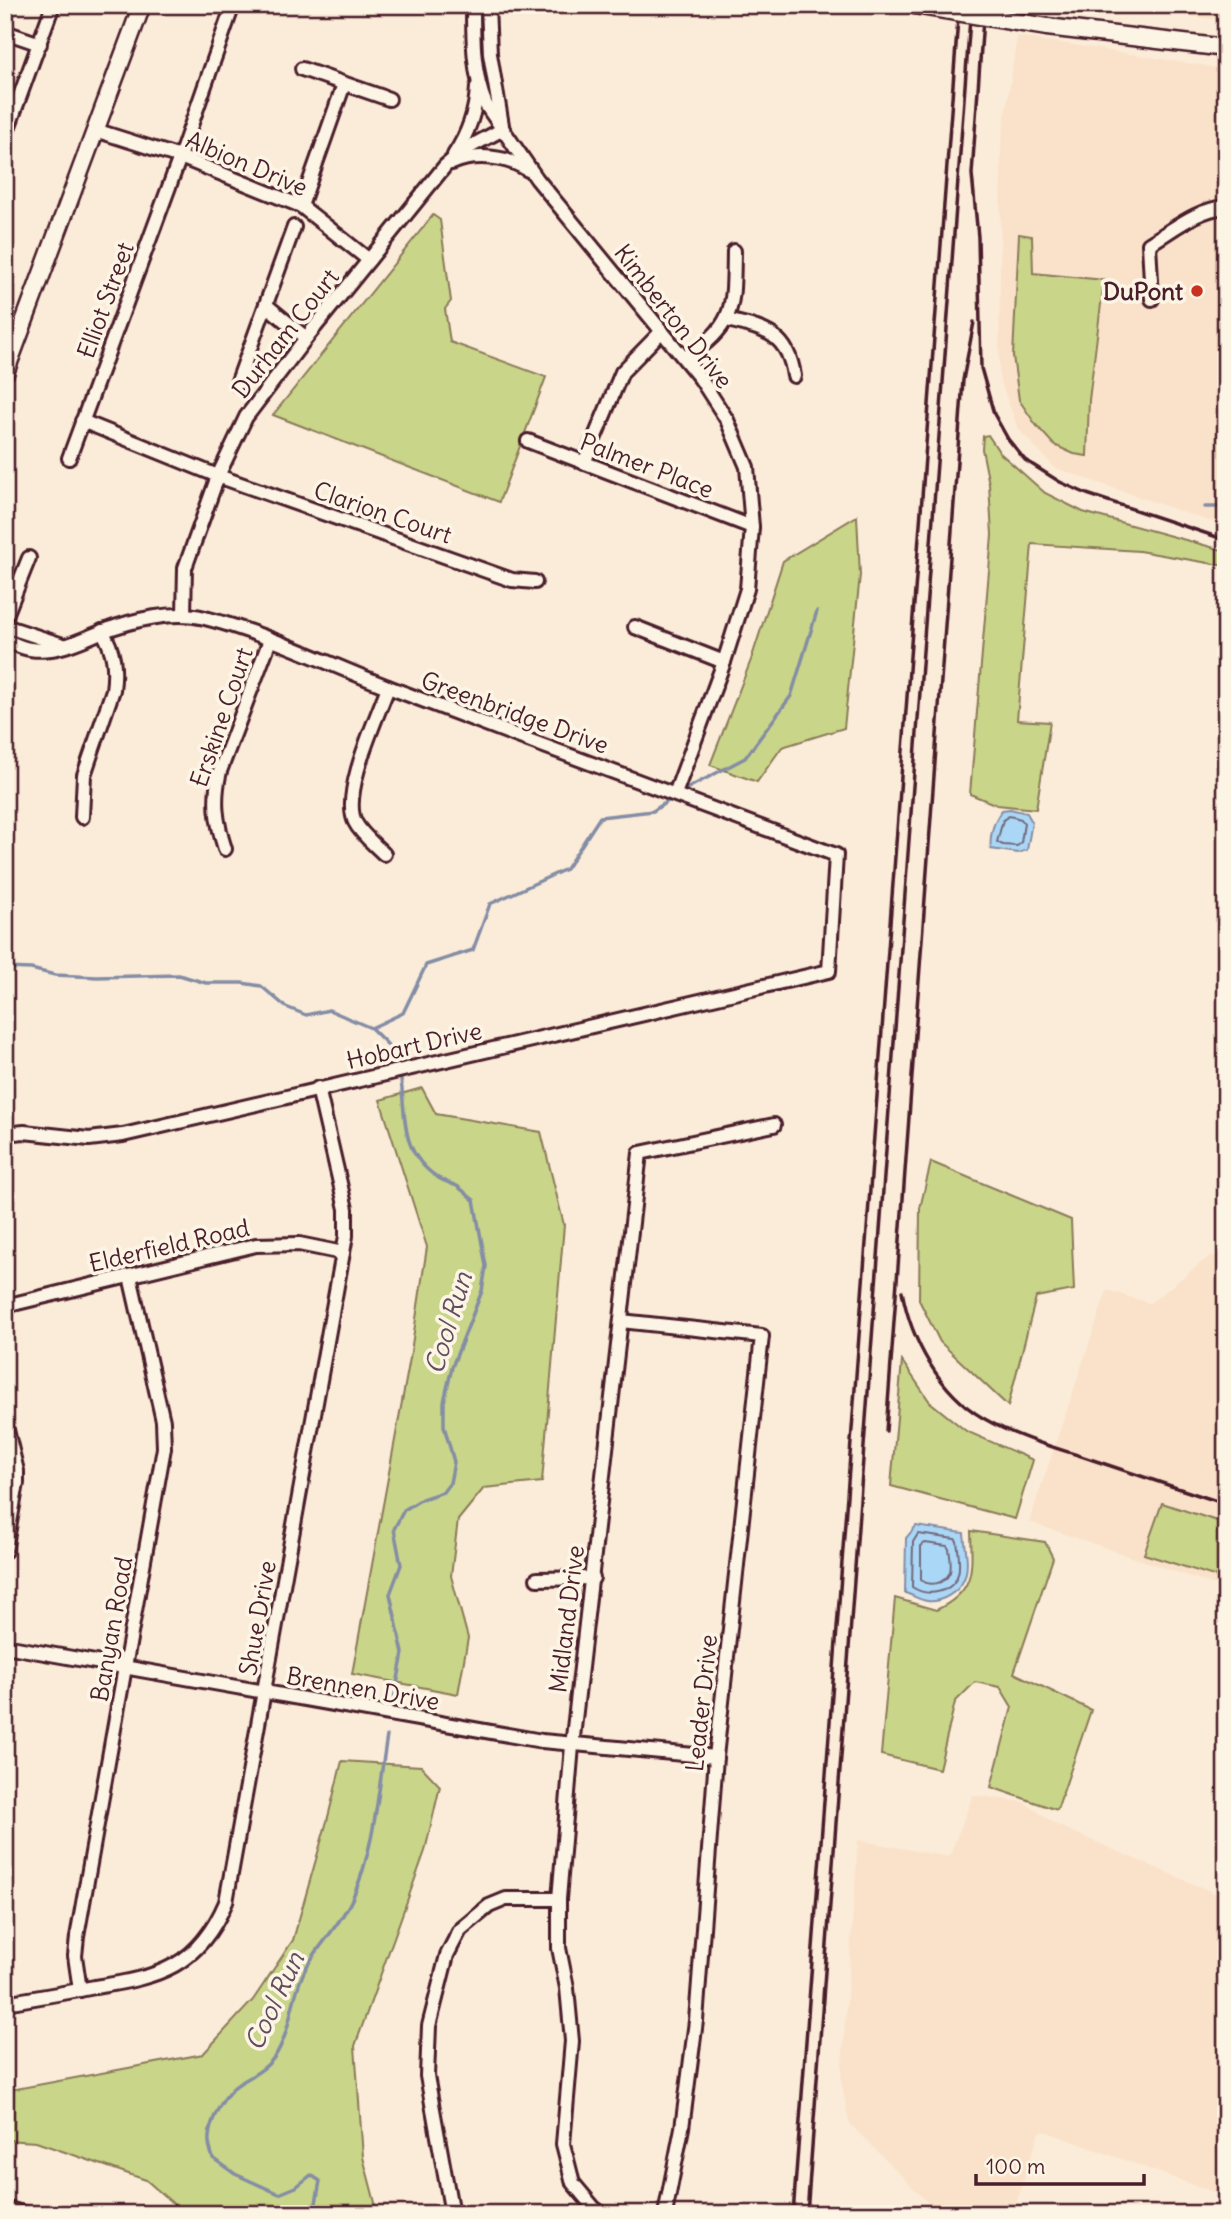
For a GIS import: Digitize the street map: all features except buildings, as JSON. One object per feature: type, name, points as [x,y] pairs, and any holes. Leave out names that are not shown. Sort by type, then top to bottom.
[{"type":"street","points":[[5,137],[54,5]]},
{"type":"street","points":[[5,373],[142,5]]},
{"type":"street","name":"Elliot Street","points":[[69,458],[233,5]]},
{"type":"street","name":"Kimberton Drive","points":[[473,5],[473,33],[482,95],[533,173],[713,396],[747,467],[752,527],[747,589],[724,662],[674,794]]},
{"type":"street","name":"Kimberton Drive","points":[[488,5],[490,54],[503,129]]},
{"type":"street","points":[[914,5],[1047,27],[1226,48]]},
{"type":"street","points":[[5,32],[40,44]]},
{"type":"street","points":[[302,69],[389,99]]},
{"type":"street","points":[[445,166],[461,145],[475,113],[477,71]]},
{"type":"street","points":[[301,205],[344,84]]},
{"type":"street","name":"Durham Court","points":[[184,614],[185,568],[218,476],[246,417],[445,166],[464,150],[503,129]]},
{"type":"street","name":"Albion Drive","points":[[95,130],[180,157],[301,205],[369,260]]},
{"type":"street","points":[[445,166],[469,158],[482,157],[520,165],[533,173]]},
{"type":"street","points":[[1152,299],[1149,244],[1200,213],[1226,207]]},
{"type":"street","points":[[237,384],[294,227]]},
{"type":"street","points":[[685,358],[704,346],[727,320],[733,295],[734,251]]},
{"type":"street","points":[[266,305],[306,338]]},
{"type":"street","points":[[727,320],[768,331],[776,337],[789,351],[794,376]]},
{"type":"street","points":[[584,463],[622,372],[636,355],[663,331]]},
{"type":"street","name":"Clarion Court","points":[[82,421],[218,476],[512,580],[535,582]]},
{"type":"street","name":"Palmer Place","points":[[528,441],[752,527]]},
{"type":"street","points":[[5,618],[29,558]]},
{"type":"street","name":"Greenbridge Drive","points":[[5,640],[29,649],[66,646],[103,631],[142,620],[184,614],[206,618],[836,855],[830,971]]},
{"type":"street","points":[[5,626],[66,646]]},
{"type":"street","points":[[635,626],[724,662]]},
{"type":"street","points":[[82,817],[84,775],[115,677],[111,645],[103,631]]},
{"type":"street","name":"Erskine Court","points":[[225,849],[218,827],[215,793],[220,771],[270,640]]},
{"type":"street","points":[[384,854],[361,831],[354,819],[351,794],[388,687]]},
{"type":"street","name":"Hobart Drive","points":[[5,1134],[24,1132],[89,1139],[104,1138],[830,971]]},
{"type":"street","name":"Shue Drive","points":[[5,2003],[140,1980],[172,1968],[200,1945],[211,1931],[226,1902],[232,1883],[347,1223],[318,1088]]},
{"type":"street","name":"Midland Drive","points":[[601,2214],[573,2183],[563,2144],[572,2041],[567,1988],[559,1948],[559,1899],[572,1746],[640,1153],[774,1125]]},
{"type":"street","name":"Elderfield Road","points":[[5,1306],[256,1245],[299,1244],[343,1253]]},
{"type":"street","name":"Banyan Road","points":[[79,1990],[75,1956],[77,1937],[163,1460],[164,1436],[130,1276]]},
{"type":"street","name":"Leader Drive","points":[[621,1321],[762,1336],[716,1757],[696,2021],[682,2128],[665,2214]]},
{"type":"street","points":[[5,1422],[8,1446],[17,1471],[5,1551]]},
{"type":"street","points":[[537,1578],[593,1578]]},
{"type":"street","name":"Brennen Drive","points":[[5,1646],[572,1746],[716,1757]]},
{"type":"street","points":[[452,2214],[426,2076],[429,2026],[447,1955],[460,1930],[489,1906],[506,1899],[559,1899]]},
{"type":"street","points":[[5,2208],[26,2214]]},
{"type":"shaded area","points":[[1101,5],[1226,5],[1226,21]]},
{"type":"shaded area","points":[[1017,36],[1226,69],[1226,527],[1055,468],[1018,429],[999,378],[1001,144]]},
{"type":"shaded area","points":[[1211,1255],[1226,1260],[1226,1589],[1029,1522],[1107,1290],[1150,1303]]},
{"type":"shaded area","points":[[973,1795],[1024,1802],[1057,1825],[1226,1898],[1226,2197],[1044,2131],[1039,2133],[1013,2214],[939,2214],[849,2123],[841,2080],[858,1840],[949,1857]]},
{"type":"green space","points":[[433,215],[440,220],[451,301],[445,309],[450,342],[546,377],[499,502],[273,415]]},
{"type":"green space","points":[[1019,234],[1032,236],[1033,273],[1104,280],[1089,400],[1087,456],[1074,454],[1054,445],[1019,400],[1013,356]]},
{"type":"green space","points":[[988,435],[1000,453],[1045,493],[1083,512],[1226,551],[1226,566],[1139,551],[1032,544],[1017,720],[1050,722],[1036,809],[997,805],[970,794],[992,535],[989,484],[982,449],[983,436]]},
{"type":"green space","points":[[857,516],[860,575],[844,728],[782,747],[757,782],[710,765],[751,660],[783,561]]},
{"type":"green space","points":[[422,1088],[436,1114],[541,1132],[564,1225],[542,1482],[484,1488],[458,1520],[451,1576],[468,1638],[458,1694],[352,1674],[410,1358],[427,1247],[380,1100]]},
{"type":"green space","points":[[931,1162],[1071,1220],[1074,1290],[1036,1297],[1008,1406],[940,1342],[919,1300],[920,1208]]},
{"type":"green space","points":[[902,1361],[930,1402],[966,1431],[1033,1460],[1015,1519],[891,1486]]},
{"type":"green space","points":[[1162,1503],[1226,1524],[1226,1580],[1144,1554]]},
{"type":"green space","points":[[971,1531],[1045,1542],[1053,1558],[1014,1673],[1091,1710],[1057,1810],[991,1787],[1012,1707],[1000,1687],[975,1682],[955,1702],[939,1769],[881,1755],[895,1598],[936,1610],[949,1603],[965,1587],[969,1578],[972,1557]]},
{"type":"green space","points":[[342,1761],[421,1766],[440,1786],[425,1851],[355,2046],[363,2157],[378,2214],[185,2214],[146,2180],[36,2142],[5,2140],[5,2091],[203,2054],[253,2000],[293,1940]]},
{"type":"water","points":[[1002,810],[1027,813],[1032,822],[1027,850],[1018,853],[991,849],[991,834],[997,818]]},
{"type":"water","points":[[916,1526],[964,1533],[966,1574],[962,1584],[944,1598],[924,1600],[905,1593],[906,1538]]},
{"type":"waterway","points":[[1205,507],[1226,507]]},
{"type":"waterway","points":[[686,789],[745,758],[791,696],[817,611]]},
{"type":"waterway","points":[[371,1028],[403,1013],[426,965],[473,950],[490,904],[566,869],[600,817],[653,811],[668,801]]},
{"type":"waterway","name":"Cool Run","points":[[5,968],[97,977],[179,975],[206,983],[261,986],[286,1007],[306,1015],[329,1010],[371,1028],[387,1044],[395,1058]]},
{"type":"waterway","name":"Cool Run","points":[[394,1700],[403,1653],[390,1594],[401,1565],[394,1529],[404,1510],[422,1499],[443,1492],[450,1483],[454,1462],[444,1426],[444,1402],[452,1367],[482,1291],[486,1266],[474,1200],[457,1186],[439,1178],[416,1157],[407,1133],[401,1080]]},
{"type":"waterway","name":"Cool Run","points":[[314,2214],[320,2181],[311,2175],[296,2187],[279,2194],[235,2174],[213,2158],[209,2142],[210,2130],[219,2107],[234,2087],[265,2067],[277,2053],[286,2033],[301,1978],[353,1897],[371,1838],[387,1736]]},
{"type":"railway","points":[[793,2214],[959,5]]},
{"type":"railway","points":[[807,2214],[971,5]]},
{"type":"railway","points":[[984,5],[972,174],[978,237],[981,368],[994,414],[1008,439],[1025,460],[1060,482],[1087,494],[1226,540]]},
{"type":"railway","points":[[886,1431],[963,380],[974,322]]},
{"type":"railway","points":[[902,1291],[912,1328],[929,1363],[953,1394],[983,1418],[1037,1442],[1226,1504]]},
{"type":"place","name":"DuPont","points":[[1197,291]]}]
